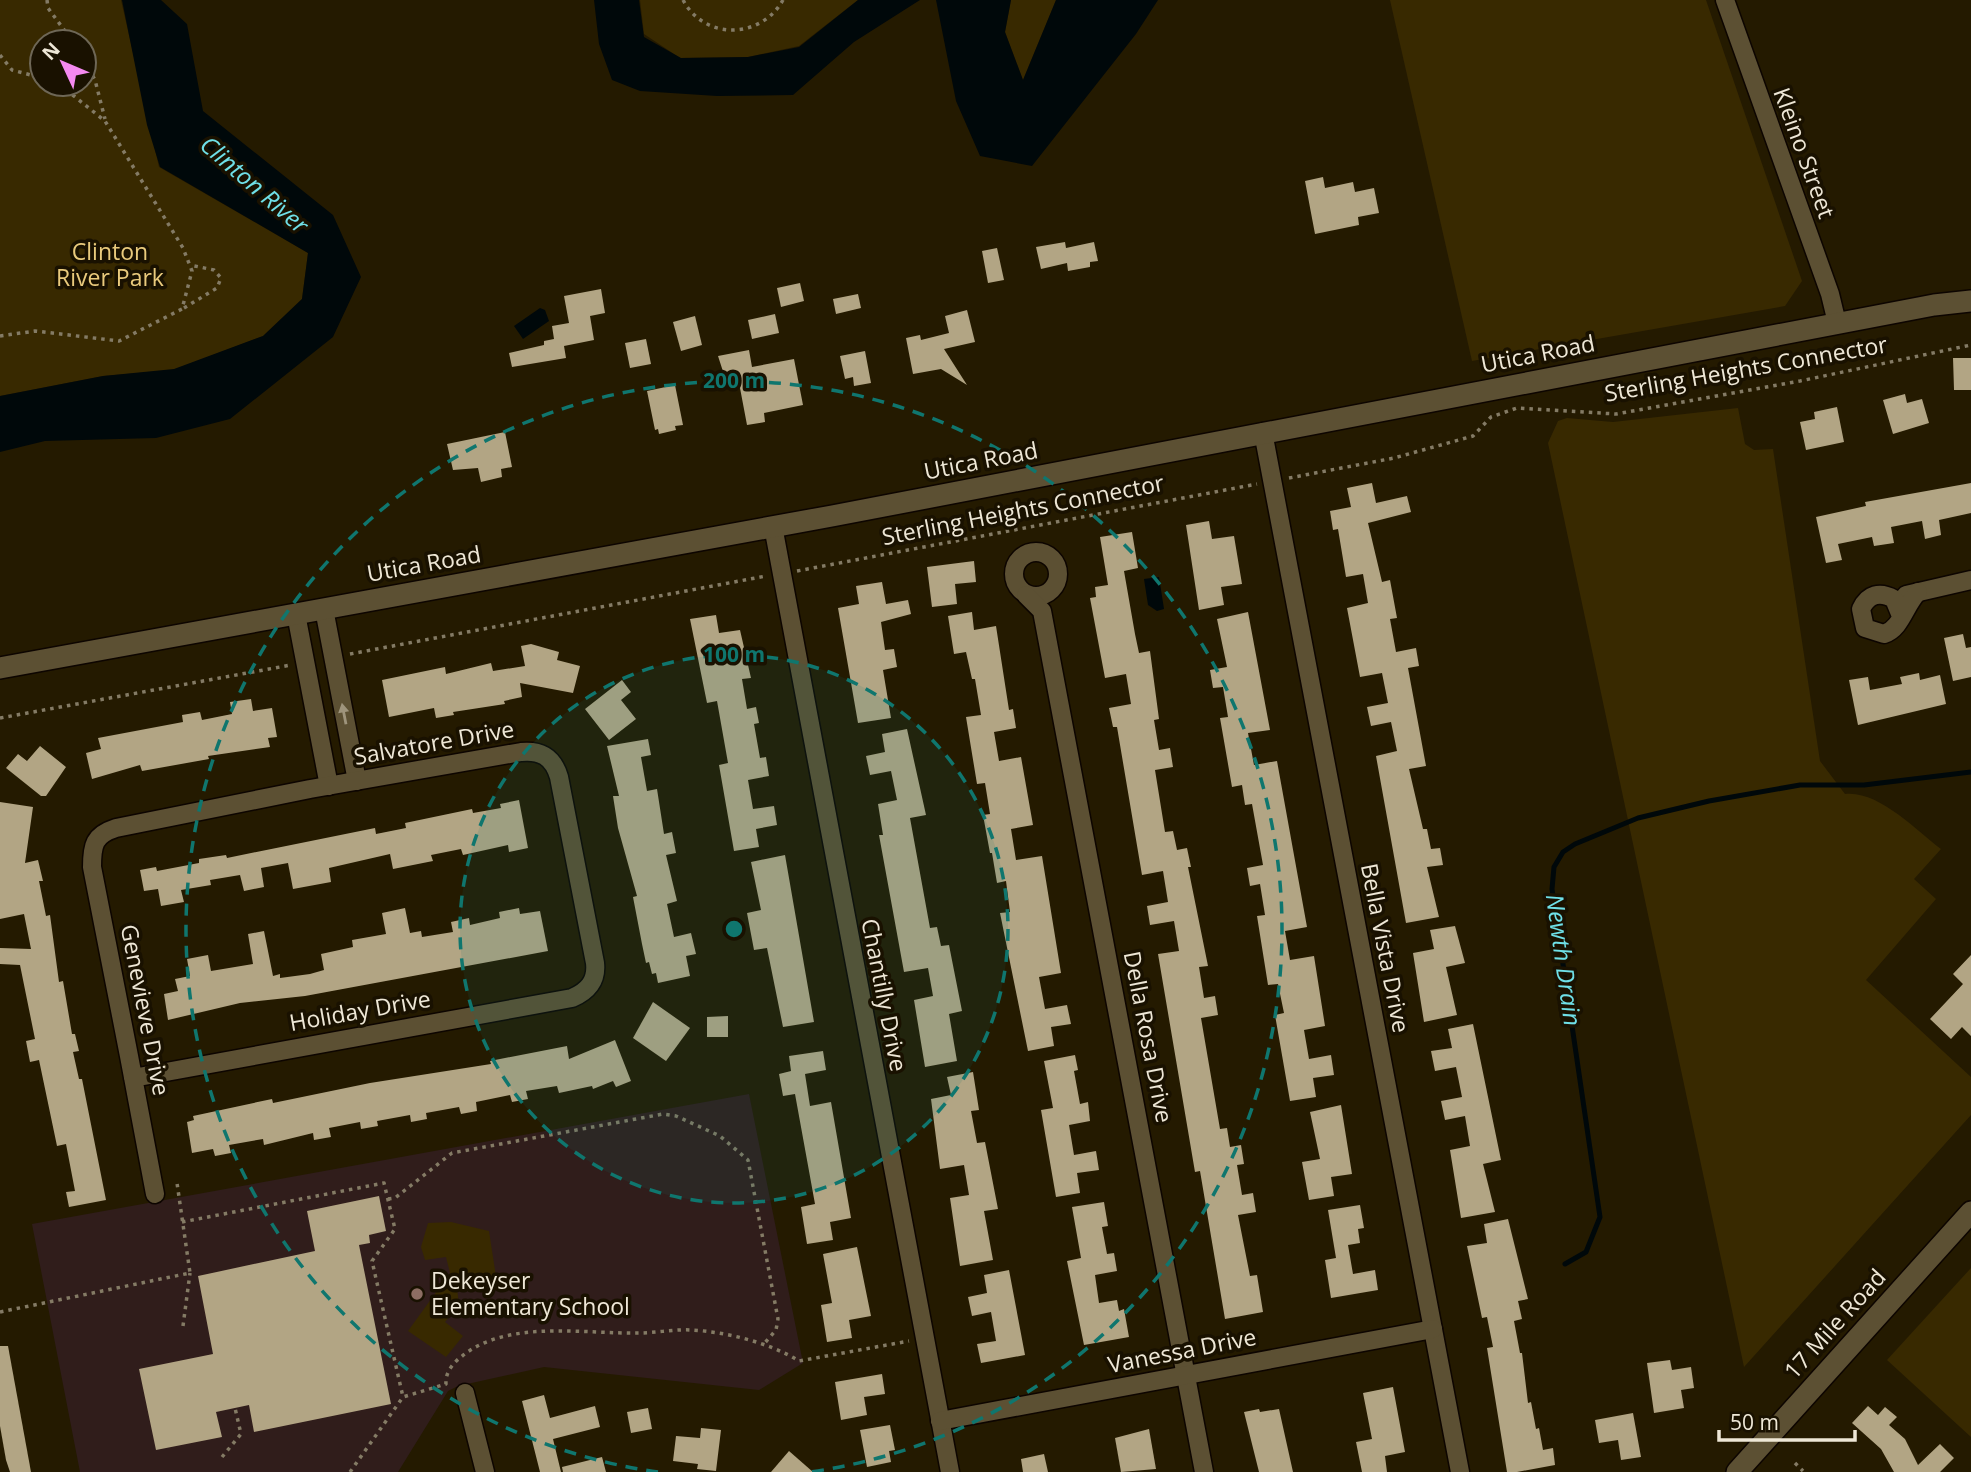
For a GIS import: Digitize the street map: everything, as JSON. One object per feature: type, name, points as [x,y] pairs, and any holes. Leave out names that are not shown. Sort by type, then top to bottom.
[{"type":"street","name":"Kleino Street","points":[[1725,0],[1837,323]]},
{"type":"street","name":"Utica Road","points":[[0,668],[773,526],[1837,323],[1971,301]]},
{"type":"street","name":"Bella Vista Drive","points":[[1263,432],[1460,1472]]},
{"type":"street","name":"Chantilly Drive","points":[[773,526],[950,1472]]},
{"type":"street","points":[[1034,552],[1048,556],[1057,568],[1057,582],[1053,589],[1042,611],[1016,585],[1014,571],[1021,558],[1034,552]]},
{"type":"street","points":[[1918,592],[1896,628],[1884,634],[1871,632],[1861,622],[1864,602],[1875,595],[1918,592],[1971,580]]},
{"type":"street","points":[[1026,595],[1040,596],[1053,589]]},
{"type":"street","points":[[1888,595],[1898,603],[1901,616]]},
{"type":"street","points":[[324,609],[357,781]]},
{"type":"street","name":"Della Rosa Drive","points":[[1042,611],[1204,1472]]},
{"type":"street","points":[[296,614],[329,786]]},
{"type":"street","name":"Salvatore Drive","points":[[97,837],[116,828],[329,786],[531,751],[552,761],[559,777],[595,963],[591,985]]},
{"type":"street","name":"Genevieve Drive","points":[[97,837],[93,845],[92,867],[155,1194]]},
{"type":"street","name":"Holiday Drive","points":[[133,1077],[572,998],[591,985]]},
{"type":"street","name":"17 Mile Road","points":[[1737,1472],[1971,1212]]},
{"type":"street","name":"Vanessa Drive","points":[[940,1421],[1433,1329]]},
{"type":"street","points":[[466,1393],[485,1472]]},
{"type":"path","points":[[47,0],[48,8],[63,28]]},
{"type":"path","points":[[683,0],[707,26],[728,33],[758,23],[783,0]]},
{"type":"path","points":[[0,55],[12,70],[28,74]]},
{"type":"path","points":[[98,95],[105,121],[183,248],[190,265],[192,271],[182,309]]},
{"type":"path","points":[[76,98],[105,121]]},
{"type":"path","points":[[0,336],[35,331],[119,341],[217,288],[222,278],[214,270],[190,265]]},
{"type":"path","name":"Sterling Heights Connector","points":[[1287,478],[1395,458],[1473,436],[1491,417],[1517,408],[1616,414],[1800,381],[1971,345]]},
{"type":"path","name":"Sterling Heights Connector","points":[[793,572],[1261,483]]},
{"type":"path","points":[[1026,528],[1027,535]]},
{"type":"path","points":[[345,655],[769,576]]},
{"type":"path","points":[[0,718],[296,664]]},
{"type":"path","points":[[388,1199],[395,1198],[452,1153],[663,1114],[676,1116],[720,1136],[748,1160],[778,1319],[776,1330],[763,1345]]},
{"type":"path","points":[[177,1183],[190,1273],[183,1326]]},
{"type":"path","points":[[182,1222],[384,1184],[395,1229],[372,1261],[403,1397]]},
{"type":"path","points":[[0,1312],[190,1273]]},
{"type":"path","points":[[349,1472],[403,1397],[446,1384],[446,1377],[455,1362],[469,1350],[527,1332],[692,1330],[763,1345],[789,1353],[799,1361],[913,1340]]},
{"type":"path","points":[[222,1457],[241,1434],[235,1408]]},
{"type":"path","points":[[1795,1463],[1803,1471]]},
{"type":"shaded area","name":"Dekeyser Elementary School","points":[[749,1094],[803,1363],[759,1390],[544,1367],[458,1386],[448,1391],[398,1472],[80,1472],[32,1224]]},
{"type":"green space","name":"Clinton River Park","points":[[0,0],[121,0],[159,167],[308,253],[302,299],[263,336],[174,370],[103,376],[0,396]]},
{"type":"green space","points":[[640,0],[858,0],[799,46],[748,57],[680,58],[644,34]]},
{"type":"green space","points":[[1011,0],[1056,0],[1023,80],[1005,32]]},
{"type":"green space","points":[[1390,0],[1706,0],[1802,281],[1785,306],[1472,361]]},
{"type":"green space","points":[[1738,408],[1745,444],[1754,450],[1773,449],[1820,761],[1845,794],[1858,794],[1883,805],[1941,849],[1914,879],[1936,899],[1866,980],[1971,1077],[1971,1115],[1744,1367],[1548,443],[1558,421],[1567,418],[1613,422]]},
{"type":"green space","points":[[451,1222],[489,1231],[497,1283],[457,1288],[459,1305],[445,1322],[463,1336],[446,1357],[408,1331],[450,1273],[446,1257],[425,1260],[421,1247],[428,1223]]},
{"type":"green space","points":[[1971,1268],[1971,1437],[1887,1360]]},
{"type":"water","name":"Clinton River","points":[[122,0],[161,0],[187,24],[203,111],[333,215],[361,277],[333,337],[230,419],[156,438],[45,441],[0,452],[0,396],[103,376],[174,369],[263,336],[302,299],[308,253],[160,167],[147,125]]},
{"type":"water","points":[[594,0],[639,0],[644,37],[681,58],[748,57],[799,47],[858,0],[920,0],[854,42],[793,95],[717,96],[640,91],[612,80],[599,44]]},
{"type":"water","points":[[936,0],[1011,0],[1005,32],[1023,80],[1056,0],[1158,0],[1136,34],[1032,166],[980,156],[956,101]]},
{"type":"water","points":[[540,308],[545,310],[549,321],[523,339],[514,326]]},
{"type":"water","points":[[1159,577],[1164,609],[1157,611],[1148,605],[1144,579]]},
{"type":"building","points":[[1323,177],[1325,188],[1353,182],[1355,192],[1374,188],[1379,213],[1358,217],[1359,225],[1315,234],[1305,181]]},
{"type":"building","points":[[1065,242],[1066,248],[1094,242],[1098,261],[1090,262],[1090,267],[1068,271],[1067,263],[1041,269],[1036,247]]},
{"type":"building","points":[[997,248],[1004,280],[988,283],[982,251]]},
{"type":"building","points":[[800,283],[804,301],[781,307],[777,288]]},
{"type":"building","points":[[601,289],[605,313],[590,316],[594,340],[564,346],[566,358],[512,367],[509,353],[544,345],[544,341],[554,339],[552,326],[569,323],[564,296]]},
{"type":"building","points":[[858,294],[861,308],[836,314],[833,299]]},
{"type":"building","points":[[967,310],[975,342],[944,349],[967,385],[941,369],[913,374],[906,338],[920,335],[921,340],[949,333],[945,316]]},
{"type":"building","points":[[775,314],[779,333],[752,339],[748,320]]},
{"type":"building","points":[[695,316],[702,345],[681,351],[673,322]]},
{"type":"building","points":[[646,339],[651,364],[630,368],[625,343]]},
{"type":"building","points":[[749,350],[752,367],[794,359],[803,405],[764,413],[765,422],[747,425],[740,388],[729,390],[718,356]]},
{"type":"building","points":[[865,351],[871,383],[854,386],[853,377],[845,379],[840,356]]},
{"type":"building","points":[[1953,358],[1971,358],[1971,390],[1954,390]]},
{"type":"building","points":[[675,385],[683,425],[675,426],[676,430],[659,434],[658,429],[655,430],[647,391]]},
{"type":"building","points":[[1905,394],[1907,403],[1922,399],[1929,423],[1893,434],[1883,400]]},
{"type":"building","points":[[1837,407],[1844,442],[1806,450],[1800,422],[1815,419],[1814,412]]},
{"type":"building","points":[[505,432],[512,467],[501,469],[502,477],[481,482],[478,468],[453,470],[447,444]]},
{"type":"building","points":[[1372,483],[1376,503],[1407,496],[1411,512],[1368,523],[1382,582],[1390,580],[1397,618],[1390,619],[1396,652],[1416,648],[1419,666],[1408,668],[1426,766],[1409,769],[1423,829],[1427,829],[1431,849],[1440,848],[1443,865],[1427,867],[1439,917],[1406,923],[1376,756],[1397,751],[1391,722],[1371,726],[1367,707],[1388,703],[1382,673],[1360,677],[1347,608],[1368,603],[1363,574],[1346,577],[1338,529],[1333,530],[1330,511],[1351,507],[1347,488]]},
{"type":"building","points":[[1971,483],[1971,513],[1939,520],[1941,535],[1925,539],[1922,521],[1891,527],[1894,543],[1874,546],[1872,537],[1838,544],[1842,560],[1826,563],[1816,517],[1866,506],[1865,502]]},
{"type":"building","points":[[1209,521],[1212,539],[1234,536],[1242,584],[1221,587],[1224,605],[1199,610],[1186,525]]},
{"type":"building","points":[[1132,532],[1138,568],[1124,571],[1139,653],[1150,651],[1159,719],[1154,720],[1159,750],[1170,748],[1173,767],[1155,770],[1165,832],[1173,831],[1177,850],[1187,848],[1191,867],[1188,867],[1208,966],[1199,967],[1204,998],[1215,996],[1218,1015],[1201,1018],[1220,1129],[1227,1128],[1230,1147],[1241,1145],[1244,1164],[1237,1165],[1242,1195],[1253,1193],[1256,1212],[1238,1215],[1250,1276],[1257,1275],[1263,1312],[1225,1319],[1200,1171],[1195,1172],[1158,954],[1179,951],[1174,921],[1150,925],[1147,906],[1168,902],[1163,871],[1142,875],[1117,727],[1113,727],[1109,708],[1131,704],[1126,674],[1105,678],[1090,598],[1096,597],[1095,587],[1108,585],[1100,537]]},
{"type":"building","points":[[974,561],[976,582],[955,584],[957,604],[932,607],[927,567]]},
{"type":"building","points":[[882,582],[886,604],[908,600],[911,614],[881,622],[885,650],[894,649],[897,667],[883,670],[891,718],[858,723],[838,608],[859,604],[856,586]]},
{"type":"building","points":[[972,612],[974,630],[996,626],[1009,710],[1013,709],[1016,728],[994,732],[999,761],[1021,757],[1033,825],[1011,829],[1016,860],[1042,856],[1061,973],[1039,977],[1045,1009],[1067,1005],[1071,1024],[1051,1027],[1054,1046],[1028,1051],[1000,913],[1010,912],[1006,881],[997,883],[983,815],[990,814],[985,783],[977,784],[966,717],[981,715],[975,679],[972,679],[966,652],[954,654],[948,616]]},
{"type":"building","points":[[1248,612],[1270,730],[1248,733],[1254,765],[1277,761],[1307,927],[1285,931],[1290,960],[1314,956],[1325,1026],[1304,1030],[1309,1059],[1331,1055],[1334,1075],[1313,1078],[1316,1097],[1290,1101],[1275,1015],[1284,1013],[1278,984],[1268,985],[1257,916],[1265,915],[1260,884],[1250,886],[1247,868],[1263,865],[1252,804],[1245,805],[1242,785],[1232,787],[1220,718],[1228,717],[1223,687],[1213,688],[1210,670],[1227,667],[1217,619]]},
{"type":"building","points":[[716,615],[719,633],[740,630],[751,678],[742,679],[747,709],[756,707],[759,723],[754,724],[760,758],[766,757],[769,776],[748,780],[753,809],[774,806],[777,825],[756,829],[759,847],[734,851],[719,765],[728,763],[717,701],[707,703],[690,619]]},
{"type":"building","points":[[1963,634],[1966,648],[1971,647],[1971,677],[1953,681],[1944,638]]},
{"type":"building","points":[[531,644],[559,652],[557,660],[580,666],[573,693],[520,683],[522,697],[504,701],[505,704],[453,712],[454,715],[436,718],[434,708],[389,717],[382,680],[445,667],[446,674],[491,663],[493,671],[525,666],[521,646]]},
{"type":"building","points":[[1919,673],[1920,680],[1940,675],[1946,704],[1858,725],[1849,680],[1868,677],[1870,690],[1902,684],[1900,677]]},
{"type":"building","points":[[622,680],[631,692],[621,700],[636,719],[609,740],[585,709]]},
{"type":"building","points":[[251,699],[253,711],[272,708],[277,737],[268,738],[270,747],[208,756],[209,759],[142,771],[140,765],[92,779],[86,753],[101,749],[98,738],[183,722],[182,715],[200,712],[202,720],[232,714],[230,702]]},
{"type":"building","points":[[907,729],[926,815],[910,818],[930,928],[937,927],[941,946],[949,945],[962,1011],[949,1014],[957,1061],[925,1067],[914,1000],[933,996],[928,968],[904,972],[879,835],[883,835],[878,804],[897,800],[891,771],[870,775],[866,756],[885,752],[882,734]]},
{"type":"building","points":[[648,739],[651,755],[641,757],[647,791],[657,789],[664,834],[672,832],[676,853],[666,855],[677,901],[667,904],[674,937],[691,933],[696,954],[686,956],[690,976],[658,983],[656,973],[652,974],[649,962],[646,963],[633,897],[637,896],[618,828],[613,796],[619,796],[607,746]]},
{"type":"building","points":[[40,746],[66,767],[46,796],[41,796],[6,768],[18,754],[27,761]]},
{"type":"building","points":[[519,800],[528,848],[509,852],[508,845],[463,855],[461,849],[431,855],[433,861],[393,869],[390,854],[329,868],[331,882],[293,889],[288,863],[261,868],[264,887],[244,891],[240,875],[210,880],[211,885],[181,890],[184,902],[161,906],[158,889],[144,891],[140,870],[156,867],[157,871],[199,863],[199,859],[226,855],[227,858],[375,828],[376,834],[406,828],[405,823],[472,809],[473,813],[501,808],[500,804]]},
{"type":"building","points":[[0,802],[33,807],[25,863],[38,860],[43,881],[39,881],[46,916],[50,915],[59,982],[63,981],[72,1034],[75,1034],[79,1051],[73,1052],[79,1079],[82,1079],[106,1200],[69,1207],[66,1192],[75,1191],[66,1144],[57,1146],[39,1060],[30,1062],[26,1041],[35,1039],[20,965],[0,964],[0,948],[31,949],[24,914],[0,919]]},
{"type":"building","points":[[785,855],[814,1022],[783,1027],[767,948],[754,950],[747,913],[761,910],[751,862]]},
{"type":"building","points":[[405,908],[410,933],[421,931],[422,937],[453,932],[451,922],[469,918],[470,925],[500,918],[499,912],[519,908],[520,914],[540,911],[548,951],[305,996],[240,1003],[168,1020],[164,994],[178,991],[175,979],[190,976],[187,959],[208,955],[211,971],[253,964],[248,934],[264,931],[273,976],[280,974],[280,978],[310,974],[324,970],[321,954],[353,947],[352,940],[386,934],[382,913]]},
{"type":"building","points":[[1455,926],[1465,963],[1446,967],[1457,1015],[1424,1022],[1413,953],[1434,949],[1430,930]]},
{"type":"building","points":[[1971,955],[1971,1036],[1962,1027],[1951,1039],[1930,1019],[1963,984],[1953,974]]},
{"type":"building","points":[[653,1002],[690,1028],[666,1061],[633,1038]]},
{"type":"building","points":[[728,1016],[728,1037],[707,1037],[707,1017]]},
{"type":"building","points":[[1473,1024],[1501,1160],[1483,1164],[1495,1212],[1461,1218],[1450,1150],[1470,1146],[1465,1116],[1445,1120],[1441,1101],[1462,1097],[1456,1067],[1435,1071],[1431,1051],[1452,1048],[1448,1029]]},
{"type":"building","points":[[615,1040],[631,1081],[616,1087],[613,1081],[593,1089],[592,1086],[559,1093],[557,1086],[526,1091],[528,1099],[512,1102],[510,1095],[476,1102],[477,1111],[461,1114],[459,1107],[426,1113],[427,1119],[411,1122],[410,1115],[377,1121],[378,1126],[361,1129],[360,1122],[329,1128],[331,1137],[314,1140],[313,1133],[264,1145],[263,1139],[229,1145],[231,1153],[215,1156],[213,1149],[192,1153],[187,1122],[194,1120],[193,1116],[272,1099],[273,1103],[370,1083],[491,1064],[490,1061],[567,1046],[569,1059]]},
{"type":"building","points":[[823,1051],[826,1070],[805,1074],[810,1106],[831,1102],[851,1218],[830,1222],[833,1240],[807,1244],[801,1207],[815,1204],[795,1094],[783,1096],[779,1074],[791,1071],[789,1056]]},
{"type":"building","points":[[1075,1055],[1078,1070],[1074,1071],[1080,1104],[1088,1102],[1090,1121],[1069,1125],[1074,1155],[1096,1151],[1099,1170],[1077,1173],[1080,1193],[1056,1197],[1041,1110],[1053,1108],[1044,1061]]},
{"type":"building","points":[[973,1072],[979,1110],[971,1111],[977,1143],[985,1142],[998,1209],[984,1211],[993,1260],[960,1266],[950,1198],[969,1195],[964,1165],[940,1169],[931,1099],[951,1095],[947,1077]]},
{"type":"building","points":[[1341,1105],[1352,1174],[1331,1177],[1334,1196],[1309,1200],[1302,1162],[1320,1159],[1310,1112]]},
{"type":"building","points":[[379,1196],[386,1231],[369,1235],[370,1243],[359,1245],[391,1404],[254,1432],[249,1405],[216,1412],[222,1437],[156,1450],[139,1369],[213,1354],[198,1276],[315,1251],[307,1211]]},
{"type":"building","points":[[1104,1202],[1108,1226],[1102,1227],[1107,1254],[1114,1253],[1117,1271],[1095,1275],[1099,1303],[1117,1300],[1119,1311],[1124,1309],[1129,1337],[1084,1345],[1067,1261],[1081,1258],[1072,1207]]},
{"type":"building","points":[[1360,1205],[1364,1228],[1358,1229],[1360,1243],[1348,1245],[1353,1274],[1375,1270],[1378,1290],[1331,1298],[1325,1260],[1336,1258],[1328,1210]]},
{"type":"building","points":[[1508,1219],[1528,1299],[1518,1301],[1522,1319],[1514,1321],[1522,1353],[1528,1403],[1531,1402],[1543,1450],[1553,1448],[1555,1465],[1517,1472],[1507,1472],[1487,1348],[1493,1347],[1487,1317],[1482,1318],[1467,1246],[1487,1243],[1484,1224]]},
{"type":"building","points":[[857,1247],[871,1316],[849,1320],[852,1338],[827,1342],[821,1305],[832,1303],[823,1254]]},
{"type":"building","points":[[1009,1270],[1025,1355],[981,1363],[977,1344],[996,1341],[991,1312],[972,1316],[968,1297],[987,1293],[984,1275]]},
{"type":"building","points":[[0,1346],[8,1346],[31,1472],[10,1472],[6,1460],[0,1426]]},
{"type":"building","points":[[1670,1360],[1672,1370],[1691,1367],[1694,1388],[1681,1390],[1684,1408],[1654,1413],[1647,1363]]},
{"type":"building","points":[[882,1374],[885,1394],[864,1397],[867,1415],[841,1420],[835,1382]]},
{"type":"building","points":[[1393,1387],[1405,1452],[1385,1456],[1387,1472],[1362,1472],[1356,1442],[1372,1439],[1363,1393]]},
{"type":"building","points":[[544,1395],[550,1418],[595,1406],[600,1427],[553,1439],[561,1472],[540,1472],[522,1401]]},
{"type":"building","points":[[1868,1406],[1878,1415],[1885,1407],[1897,1417],[1889,1425],[1905,1439],[1918,1465],[1940,1444],[1954,1458],[1940,1472],[1894,1472],[1881,1449],[1852,1423]]},
{"type":"building","points":[[648,1408],[652,1429],[631,1433],[627,1412]]},
{"type":"building","points":[[1259,1409],[1260,1412],[1279,1409],[1293,1472],[1259,1472],[1244,1412]]},
{"type":"building","points":[[1633,1413],[1641,1457],[1621,1460],[1618,1440],[1599,1443],[1595,1420]]},
{"type":"building","points":[[890,1425],[895,1450],[889,1451],[891,1462],[867,1467],[860,1430]]},
{"type":"building","points":[[701,1428],[721,1430],[716,1471],[697,1469],[698,1464],[673,1461],[676,1436],[700,1438]]},
{"type":"building","points":[[1149,1429],[1156,1469],[1121,1472],[1115,1438]]},
{"type":"building","points":[[789,1451],[813,1472],[771,1472]]},
{"type":"building","points":[[1044,1454],[1048,1472],[1023,1472],[1021,1459]]},
{"type":"building","points":[[602,1457],[606,1472],[563,1472],[562,1467]]},
{"type":"waterway","name":"Newth Drain","points":[[1565,1264],[1586,1252],[1600,1217],[1552,889],[1554,867],[1563,852],[1575,844],[1638,818],[1709,801],[1800,785],[1864,785],[1971,772]]},
{"type":"place","name":"Dekeyser Elementary School","points":[[417,1294]]}]
